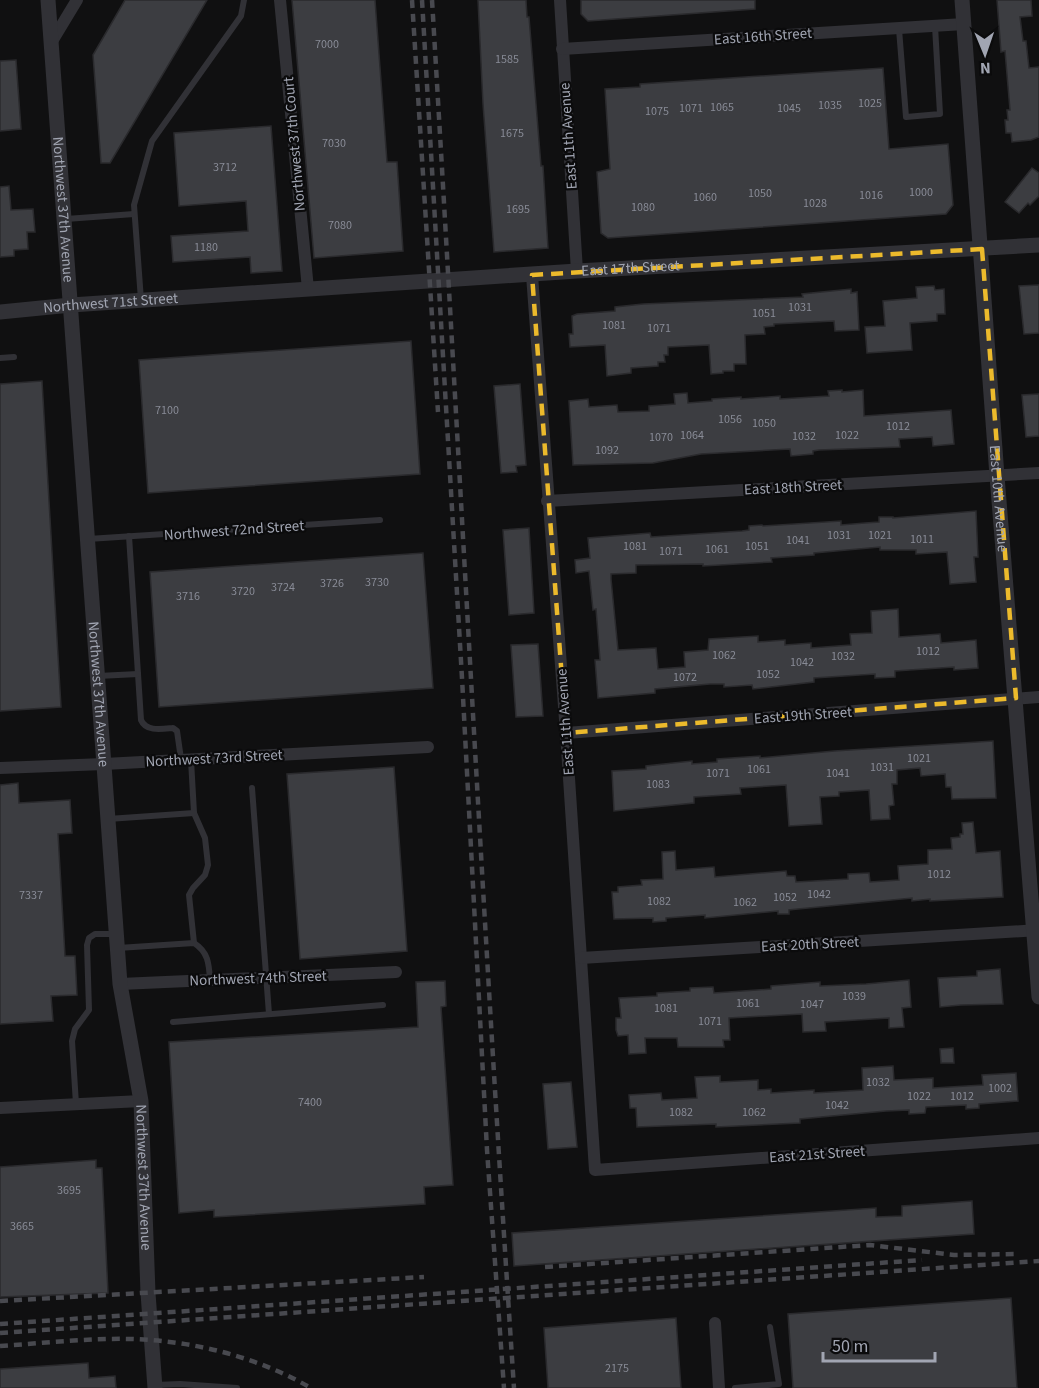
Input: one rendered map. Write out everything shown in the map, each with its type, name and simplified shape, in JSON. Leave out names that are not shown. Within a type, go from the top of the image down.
[{"type":"street","name":"Northwest 37th Avenue","points":[[48,0],[120,984],[141,1101],[148,1293],[155,1387]]},
{"type":"street","points":[[51,43],[77,0]]},
{"type":"street","name":"Northwest 37th Court","points":[[280,0],[308,289]]},
{"type":"street","name":"East 11th Avenue","points":[[560,0],[576,271]]},
{"type":"street","name":"East 10th Avenue","points":[[962,0],[997,476],[1036,930],[1039,998]]},
{"type":"street","name":"East 16th Street","points":[[562,49],[964,24]]},
{"type":"street","name":"East 17th Street","points":[[220,295],[576,271],[1039,244]]},
{"type":"street","name":"East 11th Avenue","points":[[532,275],[595,1170]]},
{"type":"street","name":"Northwest 71st Street","points":[[0,312],[220,295]]},
{"type":"street","name":"East 18th Street","points":[[547,501],[1039,473]]},
{"type":"street","name":"East 19th Street","points":[[566,733],[1039,697]]},
{"type":"street","name":"Northwest 73rd Street","points":[[0,768],[428,747]]},
{"type":"street","name":"East 20th Street","points":[[581,958],[1036,930]]},
{"type":"street","name":"Northwest 74th Street","points":[[120,984],[396,972]]},
{"type":"street","points":[[0,1108],[141,1101]]},
{"type":"street","name":"East 21st Street","points":[[595,1170],[1039,1138]]},
{"type":"street","points":[[715,1323],[719,1388]]},
{"type":"lane","points":[[141,300],[134,206],[152,141],[241,16],[244,0]]},
{"type":"lane","points":[[899,28],[906,117],[940,114],[935,26]]},
{"type":"lane","points":[[64,219],[134,214]]},
{"type":"lane","points":[[0,358],[14,357]]},
{"type":"lane","name":"Northwest 72nd Street","points":[[88,539],[380,520]]},
{"type":"lane","points":[[129,536],[141,720],[148,728],[177,730],[186,760],[194,813],[205,838],[208,865],[205,875],[189,896],[194,943]]},
{"type":"lane","points":[[98,676],[138,674]]},
{"type":"lane","points":[[252,789],[269,1014]]},
{"type":"lane","points":[[108,819],[194,813]]},
{"type":"lane","points":[[76,1104],[72,1041],[75,1029],[88,1010],[87,945],[89,938],[95,934],[117,941],[194,943],[202,948],[208,959],[210,980]]},
{"type":"lane","points":[[173,1022],[382,1005]]},
{"type":"lane","points":[[735,1388],[779,1384],[770,1327]]},
{"type":"lane","points":[[155,1387],[180,1384],[237,1388]]},
{"type":"highlighted area","points":[[982,249],[1016,698],[566,733],[532,275]]},
{"type":"building","points":[[125,0],[207,0],[110,163],[101,163],[93,55]]},
{"type":"building","points":[[292,0],[375,0],[387,162],[397,162],[403,251],[314,258]]},
{"type":"building","points":[[478,0],[526,0],[541,166],[543,166],[548,248],[494,252]]},
{"type":"building","points":[[581,0],[755,0],[755,9],[588,21],[581,14]]},
{"type":"building","points":[[997,0],[1031,0],[1032,16],[1020,17],[1029,68],[1039,67],[1039,137],[1031,140],[1012,142],[1011,133],[1006,133],[1005,120],[1008,120],[1007,110],[1010,110],[1005,51],[1001,52]]},
{"type":"building","points":[[16,60],[21,129],[0,131],[0,61]]},
{"type":"building","points":[[883,68],[889,149],[948,144],[953,205],[946,214],[608,238],[601,233],[597,172],[610,169],[605,89],[640,87],[640,84]]},
{"type":"building","points":[[271,126],[282,271],[251,273],[250,257],[173,262],[171,236],[248,231],[246,201],[179,206],[174,133]]},
{"type":"building","points":[[1032,168],[1039,173],[1039,196],[1019,213],[1005,202]]},
{"type":"building","points":[[9,186],[11,210],[33,209],[35,232],[27,232],[28,249],[14,250],[14,256],[0,257],[0,187]]},
{"type":"building","points":[[1039,285],[1039,333],[1024,334],[1019,286]]},
{"type":"building","points":[[934,286],[935,290],[944,289],[945,314],[937,314],[937,321],[910,323],[912,350],[867,353],[865,327],[885,326],[883,301],[917,298],[916,287]]},
{"type":"building","points":[[851,289],[851,293],[857,292],[859,330],[835,331],[834,321],[774,324],[774,326],[764,327],[765,334],[745,335],[746,364],[734,364],[734,371],[711,374],[709,345],[668,347],[668,355],[664,355],[665,362],[658,362],[658,366],[631,368],[631,373],[607,376],[605,345],[570,347],[569,334],[573,334],[572,316],[577,314],[615,311],[615,307],[643,304],[803,297],[802,294]]},
{"type":"building","points":[[411,341],[420,474],[148,493],[139,360]]},
{"type":"building","points":[[42,381],[61,707],[0,711],[0,384]]},
{"type":"building","points":[[520,384],[526,465],[516,466],[517,472],[501,473],[494,386]]},
{"type":"building","points":[[842,390],[842,392],[863,390],[864,416],[951,410],[954,444],[933,446],[932,437],[899,439],[900,447],[819,450],[813,451],[813,454],[791,456],[790,449],[701,454],[653,463],[573,465],[569,401],[588,399],[589,407],[617,405],[618,412],[649,411],[649,406],[675,404],[674,394],[687,393],[688,403],[741,397],[741,399],[780,396],[780,399],[829,396],[828,391]]},
{"type":"building","points":[[1039,394],[1039,436],[1026,437],[1022,395]]},
{"type":"building","points":[[976,511],[978,557],[974,557],[976,582],[950,584],[947,552],[916,554],[916,550],[880,550],[880,547],[771,558],[772,562],[703,566],[703,564],[636,565],[636,573],[611,574],[611,579],[618,650],[656,648],[658,669],[685,667],[684,652],[708,650],[709,639],[758,636],[758,642],[785,640],[785,645],[811,643],[811,648],[851,645],[850,634],[872,633],[871,611],[898,609],[899,637],[940,634],[941,643],[976,640],[978,668],[954,670],[954,667],[895,671],[895,677],[875,678],[875,674],[814,678],[814,682],[753,689],[752,685],[724,687],[724,684],[710,684],[655,689],[655,693],[598,698],[595,660],[600,660],[596,609],[593,610],[589,571],[576,573],[575,560],[590,558],[588,538],[650,533],[651,537],[742,531],[749,530],[749,526],[762,525],[841,521],[841,525],[879,522],[879,517],[893,518]]},
{"type":"building","points":[[529,528],[534,613],[509,615],[503,530]]},
{"type":"building","points":[[423,553],[433,688],[159,707],[150,572]]},
{"type":"building","points":[[538,644],[543,716],[516,717],[511,645]]},
{"type":"building","points":[[993,741],[996,798],[952,799],[951,787],[946,787],[945,774],[921,776],[920,768],[897,770],[897,784],[892,784],[894,805],[889,806],[890,819],[871,820],[869,790],[839,792],[839,796],[820,797],[822,824],[789,826],[786,785],[740,788],[741,794],[694,797],[694,803],[614,811],[612,771],[646,769],[646,766],[692,761],[692,764],[717,762],[717,759],[760,756],[760,758]]},
{"type":"building","points":[[394,767],[407,951],[300,959],[287,774]]},
{"type":"building","points":[[18,783],[19,803],[70,800],[72,833],[58,834],[65,956],[75,956],[77,995],[51,996],[53,1021],[0,1024],[0,785]]},
{"type":"building","points":[[973,822],[976,853],[1000,851],[1003,897],[930,901],[930,899],[912,901],[912,898],[789,910],[789,914],[778,914],[778,911],[705,918],[705,915],[666,918],[666,921],[653,922],[653,918],[614,919],[612,892],[618,892],[618,887],[642,885],[641,880],[663,879],[662,852],[675,851],[676,870],[714,867],[715,877],[786,871],[787,876],[795,876],[796,882],[848,879],[848,874],[869,873],[870,882],[899,880],[898,866],[928,864],[928,850],[952,849],[951,838],[960,837],[960,834],[963,834],[962,823]]},
{"type":"building","points":[[1000,969],[1003,1004],[940,1007],[938,978],[977,976],[977,971]]},
{"type":"building","points":[[909,980],[911,1007],[902,1008],[904,1027],[889,1028],[889,1018],[825,1022],[826,1031],[803,1032],[802,1014],[729,1018],[730,1040],[723,1040],[724,1047],[678,1047],[677,1038],[645,1038],[646,1053],[629,1054],[628,1035],[618,1036],[616,1030],[616,1018],[621,1018],[619,998],[657,996],[657,993],[690,991],[690,988],[713,987],[714,993],[771,989],[771,986],[820,982],[820,986]]},
{"type":"building","points":[[445,981],[446,1006],[441,1007],[453,1185],[424,1187],[425,1204],[214,1217],[214,1210],[179,1213],[169,1042],[418,1027],[416,982]]},
{"type":"building","points":[[953,1048],[954,1063],[941,1063],[940,1049]]},
{"type":"building","points":[[893,1066],[894,1080],[933,1078],[933,1088],[983,1085],[982,1075],[1016,1073],[1018,1101],[979,1104],[979,1108],[966,1109],[966,1105],[926,1107],[925,1113],[909,1114],[909,1110],[886,1111],[800,1119],[800,1123],[716,1127],[716,1124],[637,1127],[636,1108],[630,1108],[629,1095],[661,1093],[662,1100],[697,1098],[695,1077],[720,1076],[720,1082],[758,1080],[758,1090],[771,1089],[771,1093],[814,1090],[814,1093],[863,1090],[862,1068]]},
{"type":"building","points":[[571,1082],[577,1147],[548,1149],[543,1084]]},
{"type":"building","points":[[96,1160],[96,1168],[102,1168],[108,1293],[0,1297],[0,1167]]},
{"type":"building","points":[[972,1201],[974,1234],[514,1266],[512,1233],[876,1208],[876,1217],[902,1216],[902,1206]]},
{"type":"building","points":[[1011,1298],[1017,1388],[793,1388],[788,1314]]},
{"type":"building","points":[[676,1318],[681,1388],[548,1388],[544,1328]]},
{"type":"building","points":[[88,1363],[89,1378],[115,1376],[116,1388],[0,1388],[0,1369]]},
{"type":"railway","points":[[412,0],[438,412]]},
{"type":"railway","points":[[422,0],[487,1150],[504,1388]]},
{"type":"railway","points":[[432,0],[514,1388]]},
{"type":"railway","points":[[545,1267],[870,1245],[954,1255],[1016,1254]]},
{"type":"railway","points":[[0,1324],[922,1260]]},
{"type":"railway","points":[[0,1333],[1039,1261]]},
{"type":"railway","points":[[0,1301],[424,1277]]},
{"type":"railway","points":[[0,1346],[116,1339],[179,1343],[247,1359],[311,1388]]}]
